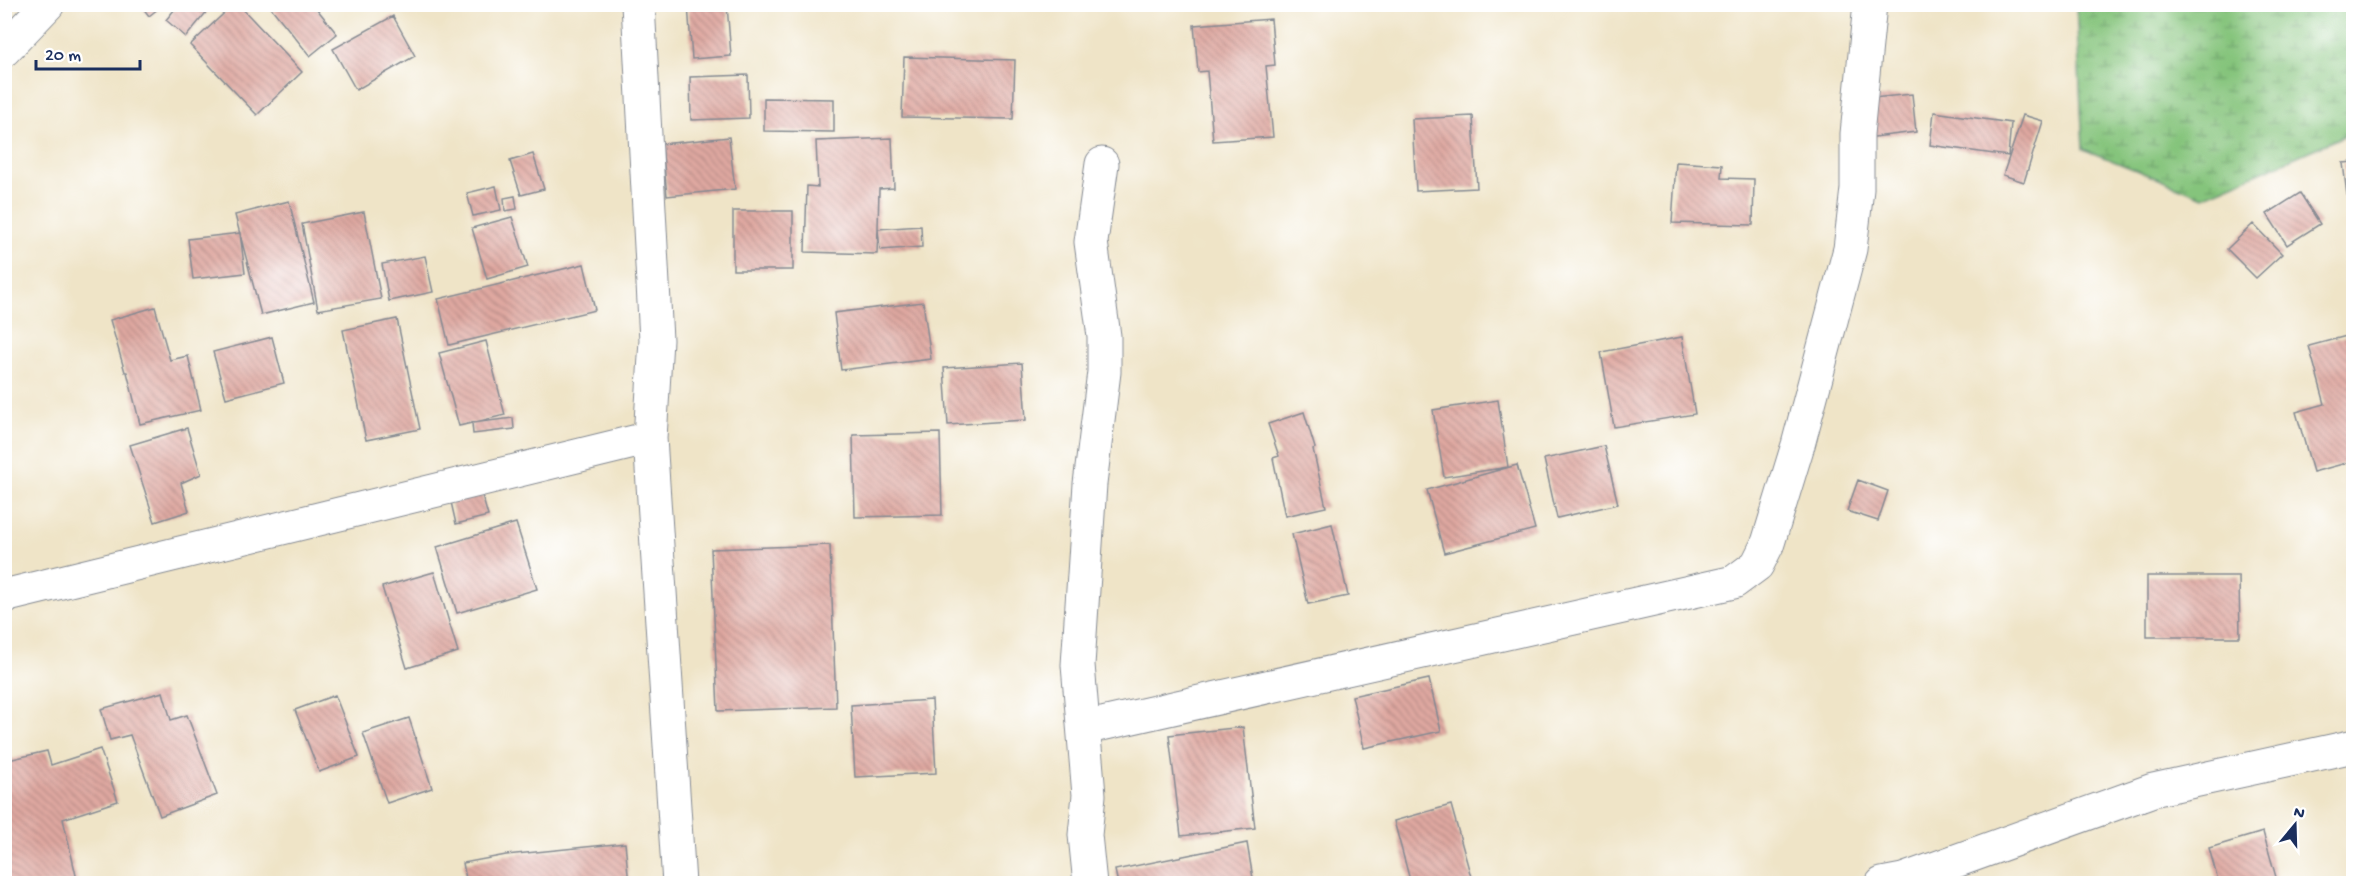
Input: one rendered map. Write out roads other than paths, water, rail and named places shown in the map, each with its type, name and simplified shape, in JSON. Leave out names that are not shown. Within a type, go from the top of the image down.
[{"type":"street","points":[[4,50],[48,4]]},
{"type":"street","points":[[638,4],[656,340],[650,438],[679,884]]},
{"type":"street","points":[[1084,728],[1734,582],[1757,565],[1768,543],[1798,445],[1850,249],[1857,189],[1857,134],[1870,4]]},
{"type":"street","points":[[1090,884],[1085,835],[1089,795],[1079,654],[1090,484],[1104,372],[1104,336],[1091,242],[1102,164]]},
{"type":"street","points":[[4,596],[650,438]]},
{"type":"street","points":[[1882,884],[1903,880],[2153,790],[2354,746]]}]
